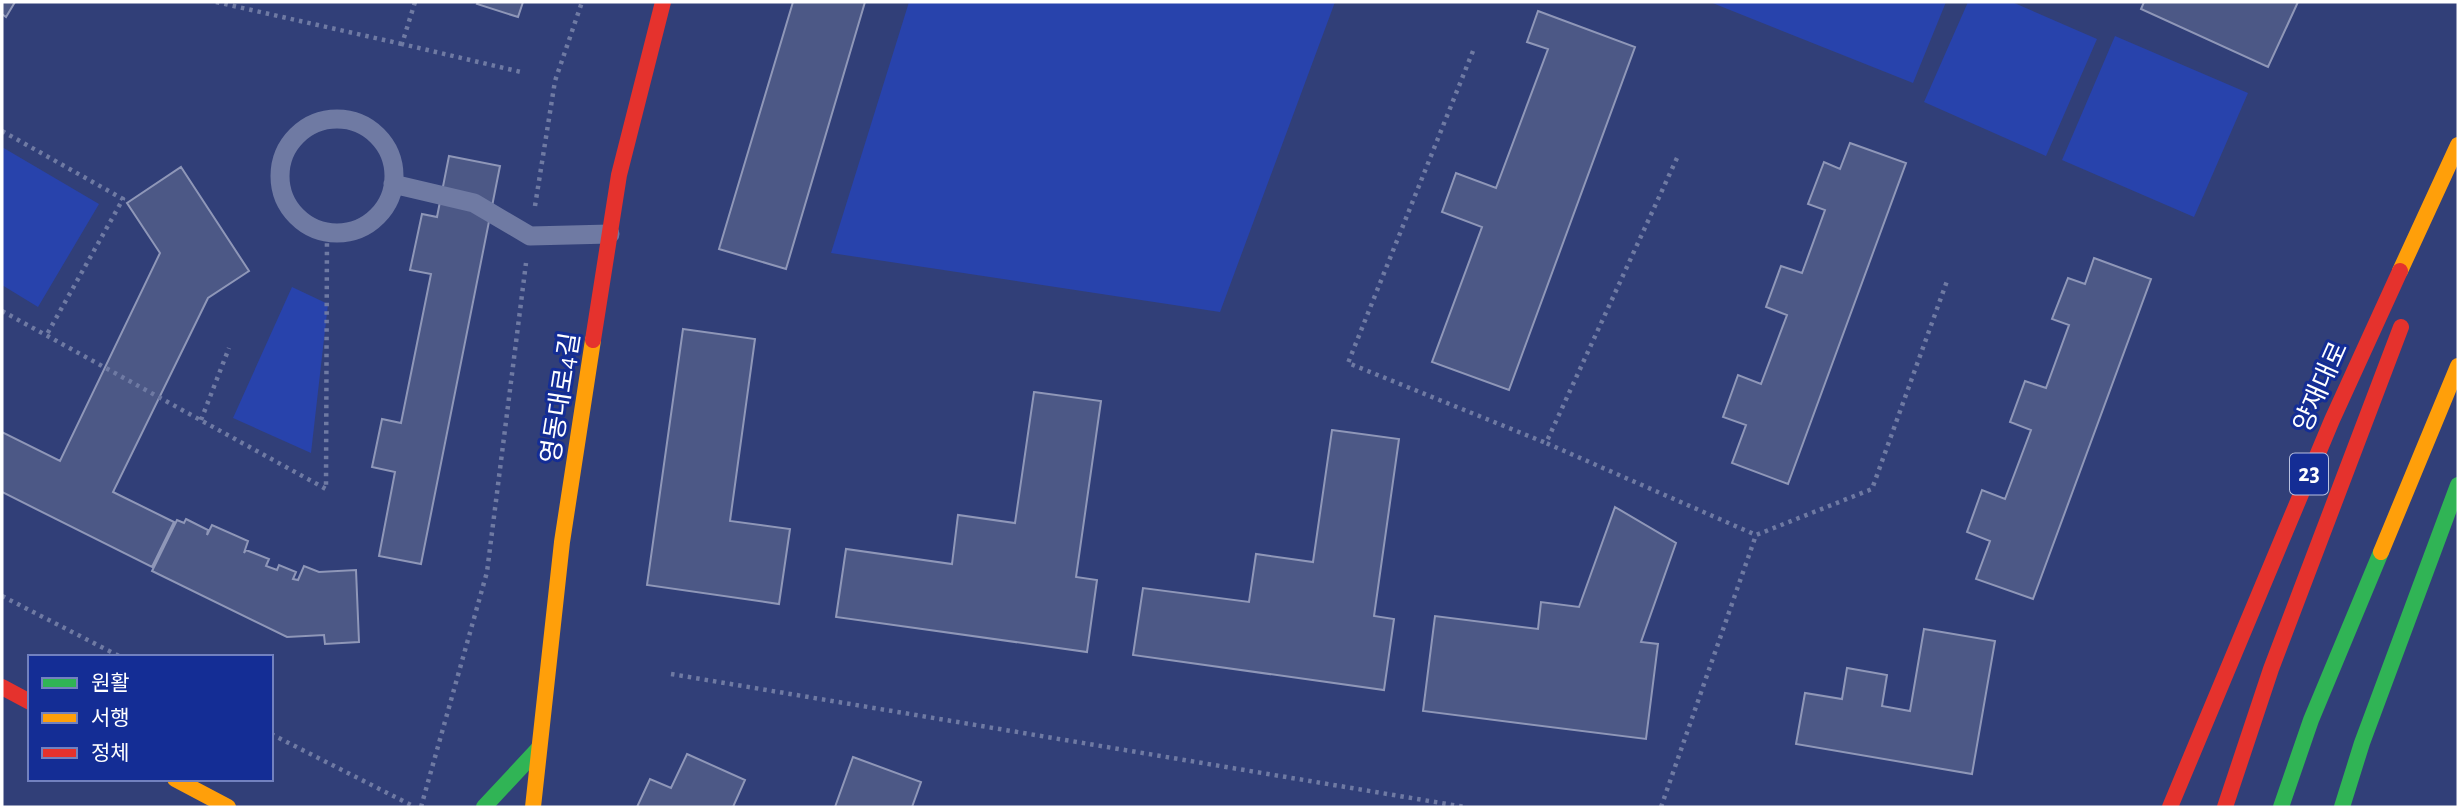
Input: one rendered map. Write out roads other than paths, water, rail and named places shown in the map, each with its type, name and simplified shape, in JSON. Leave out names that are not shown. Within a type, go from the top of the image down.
[{"type":"main road","name":"영동대로4길","points":[[533,807],[562,542],[619,175],[663,2]]},
{"type":"main road","name":"양재대로","points":[[2170,807],[2332,421],[2458,145]]},
{"type":"main road","points":[[2434,239],[2458,174]]},
{"type":"main road","name":"양재대로","points":[[2225,807],[2271,669],[2404,317]]},
{"type":"main road","points":[[2281,807],[2311,720],[2458,366]]},
{"type":"main road","points":[[2342,807],[2362,743],[2458,485]]},
{"type":"main road","points":[[2,687],[28,701]]},
{"type":"main road","points":[[484,807],[539,748]]},
{"type":"main road","points":[[179,781],[228,807]]},
{"type":"lane","points":[[339,119],[358,122],[374,132],[386,147],[393,165],[394,184],[388,201],[378,216],[363,227],[345,233],[327,232],[309,227],[294,215],[284,199],[279,180],[281,161],[289,144],[303,130],[320,121],[339,119]]},
{"type":"lane","points":[[394,184],[474,203],[530,236],[610,234]]}]
